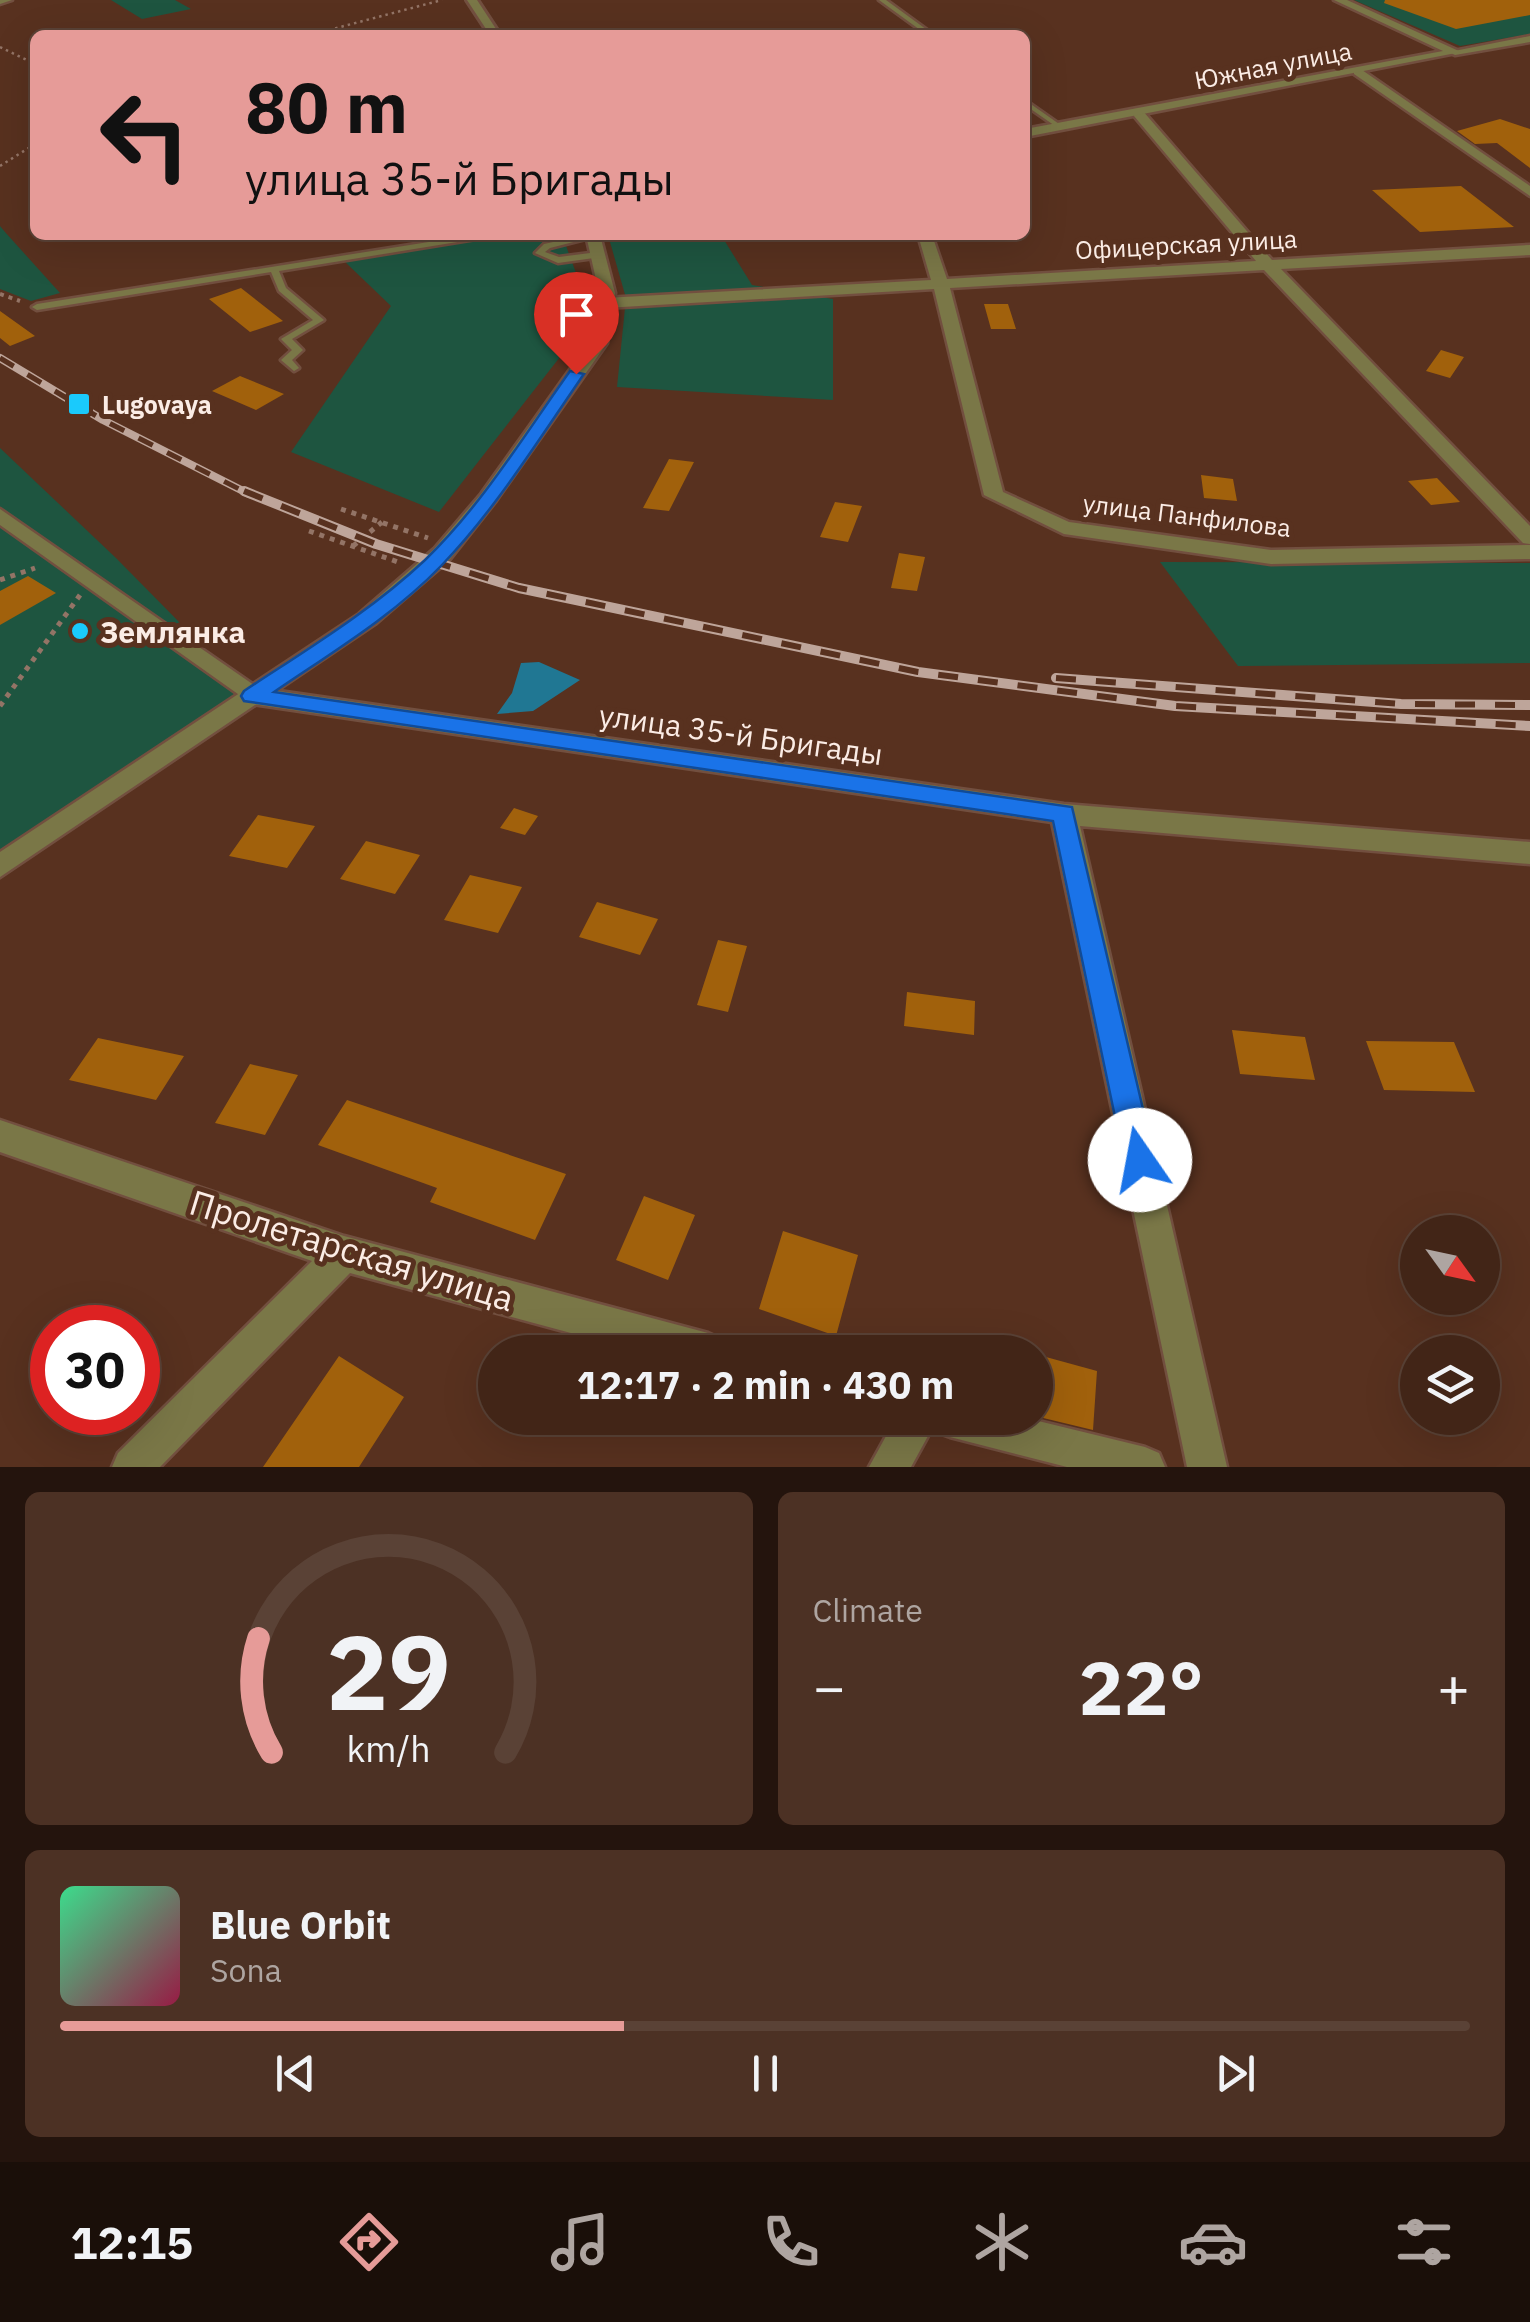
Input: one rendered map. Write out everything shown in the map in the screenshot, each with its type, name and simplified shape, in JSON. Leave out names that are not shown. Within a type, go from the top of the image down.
[{"type":"street","points":[[472,0],[492,30]]},
{"type":"street","points":[[1338,0],[1455,52]]},
{"type":"street","name":"Южная улица","points":[[1030,133],[1530,40]]},
{"type":"street","points":[[1358,72],[1530,192]]},
{"type":"street","points":[[1138,113],[1268,265],[1530,538]]},
{"type":"street","name":"улица Панфилова","points":[[926,240],[994,495],[1064,528],[1271,557],[1530,552]]},
{"type":"street","points":[[0,866],[367,618],[450,546],[598,343],[607,292],[595,242]]},
{"type":"street","name":"Офицерская улица","points":[[606,303],[1530,250]]},
{"type":"street","name":"улица 35-й Бригады","points":[[0,515],[252,696],[1064,814],[1530,852]]},
{"type":"street","points":[[1064,814],[1207,1467]]},
{"type":"street","name":"Пролетарская улица","points":[[0,1136],[344,1254],[645,1335]]},
{"type":"street","points":[[132,1467],[344,1254]]},
{"type":"street","points":[[889,1467],[907,1435]]},
{"type":"street","points":[[1018,1435],[1145,1467]]},
{"type":"lane","points":[[0,2],[8,0]]},
{"type":"lane","points":[[882,0],[924,30]]},
{"type":"lane","points":[[1030,106],[1060,127]]},
{"type":"lane","points":[[37,307],[457,240]]},
{"type":"lane","points":[[595,242],[558,260],[539,254],[548,246],[595,242]]},
{"type":"lane","points":[[274,269],[282,289],[319,320],[286,340],[298,350],[286,360],[294,368]]},
{"type":"path","points":[[329,30],[442,0]]},
{"type":"path","points":[[0,47],[30,62]]},
{"type":"path","points":[[0,166],[30,147]]},
{"type":"path","points":[[341,508],[450,546]]},
{"type":"path","points":[[352,546],[382,522]]},
{"type":"path","points":[[309,531],[424,570]]},
{"type":"path","points":[[0,580],[61,559]]},
{"type":"path","points":[[0,706],[90,580]]},
{"type":"green space","points":[[111,0],[175,0],[191,9],[142,19]]},
{"type":"green space","points":[[1354,0],[1530,0],[1530,34],[1460,46]]},
{"type":"green space","points":[[0,226],[60,293],[31,301],[0,289]]},
{"type":"green space","points":[[482,240],[564,240],[592,316],[439,512],[291,452],[391,306],[343,260]]},
{"type":"green space","points":[[609,240],[724,240],[752,285],[833,299],[833,400],[617,387],[626,298]]},
{"type":"green space","points":[[0,448],[252,696],[0,866]]},
{"type":"green space","points":[[1160,562],[1530,563],[1530,663],[1238,666]]},
{"type":"water","points":[[539,662],[580,680],[533,711],[497,714],[512,693],[521,663]]},
{"type":"building","points":[[1530,0],[1530,15],[1456,29],[1384,3]]},
{"type":"building","points":[[1500,119],[1530,129],[1530,168],[1497,143],[1475,144],[1457,131]]},
{"type":"building","points":[[1461,186],[1514,227],[1420,232],[1372,190]]},
{"type":"building","points":[[241,288],[283,321],[250,332],[209,299]]},
{"type":"building","points":[[984,304],[1008,304],[1016,329],[991,329]]},
{"type":"building","points":[[0,311],[35,336],[10,346],[0,338]]},
{"type":"building","points":[[1441,350],[1464,357],[1450,378],[1426,371]]},
{"type":"building","points":[[240,376],[284,394],[256,410],[212,391]]},
{"type":"building","points":[[669,459],[694,462],[669,511],[643,508]]},
{"type":"building","points":[[1201,475],[1233,479],[1237,501],[1204,498]]},
{"type":"building","points":[[1437,478],[1460,502],[1431,505],[1408,481]]},
{"type":"building","points":[[835,502],[862,506],[848,542],[820,537]]},
{"type":"building","points":[[899,553],[925,557],[917,591],[891,588]]},
{"type":"building","points":[[28,576],[56,593],[0,625],[0,591]]},
{"type":"building","points":[[514,808],[538,816],[525,835],[500,828]]},
{"type":"building","points":[[258,815],[315,826],[287,868],[229,856]]},
{"type":"building","points":[[366,841],[420,855],[395,894],[340,879]]},
{"type":"building","points":[[470,875],[522,887],[498,933],[444,920]]},
{"type":"building","points":[[597,902],[658,919],[640,955],[579,937]]},
{"type":"building","points":[[718,940],[747,946],[728,1012],[697,1005]]},
{"type":"building","points":[[907,992],[975,1001],[974,1035],[904,1026]]},
{"type":"building","points":[[1232,1030],[1305,1037],[1315,1080],[1240,1074]]},
{"type":"building","points":[[98,1038],[184,1056],[156,1100],[69,1080]]},
{"type":"building","points":[[1366,1041],[1454,1042],[1475,1092],[1384,1090]]},
{"type":"building","points":[[250,1064],[298,1075],[265,1135],[215,1123]]},
{"type":"building","points":[[347,1100],[566,1174],[535,1240],[430,1202],[437,1188],[318,1145]]},
{"type":"building","points":[[644,1196],[695,1215],[668,1280],[616,1260]]},
{"type":"building","points":[[783,1231],[858,1255],[836,1335],[759,1309]]},
{"type":"building","points":[[339,1356],[404,1397],[359,1467],[263,1467]]},
{"type":"building","points":[[1053,1359],[1097,1371],[1093,1430],[1053,1420]]},
{"type":"railway","points":[[0,358],[103,420],[249,494]]},
{"type":"railway","points":[[244,491],[376,544],[519,588],[918,672],[1175,706],[1530,726]]},
{"type":"railway","points":[[1056,678],[1401,704],[1530,705]]},
{"type":"place","name":"Lugovaya","points":[[79,404]]},
{"type":"place","name":"Землянка","points":[[80,631]]},
{"type":"route","points":[[576,374],[488,498],[433,563],[367,618],[252,696],[1064,814],[1140,1160]]}]
